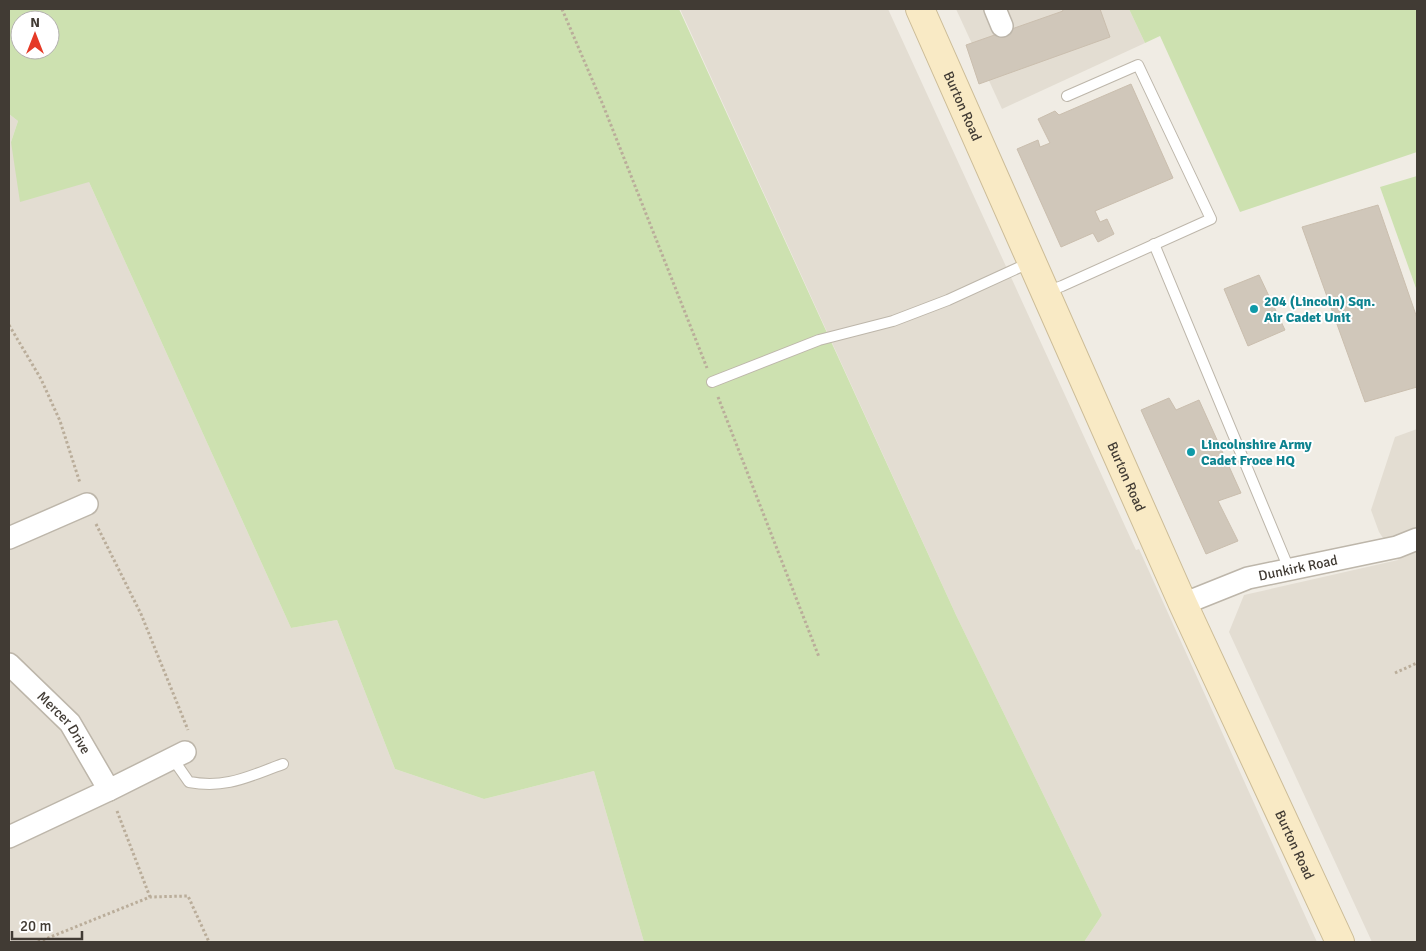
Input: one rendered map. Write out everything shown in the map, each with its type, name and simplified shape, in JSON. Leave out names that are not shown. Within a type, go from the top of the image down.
[{"type":"main road","name":"Burton Road","points":[[920,9],[1183,604],[1340,942]]},
{"type":"street","points":[[9,538],[87,504]]},
{"type":"street","name":"Dunkirk Road","points":[[1183,604],[1248,578],[1397,547],[1417,539]]},
{"type":"street","name":"Mercer Drive","points":[[9,664],[70,723],[109,790]]},
{"type":"street","points":[[9,837],[179,756]]},
{"type":"lane","points":[[1046,292],[1211,219],[1138,65],[1067,96]]},
{"type":"lane","points":[[1154,244],[1289,569]]},
{"type":"lane","points":[[712,382],[819,340],[893,321],[948,300],[1032,261]]},
{"type":"lane","points":[[179,756],[189,782],[205,785],[226,784],[284,764]]},
{"type":"path","points":[[562,9],[607,114],[819,657]]},
{"type":"path","points":[[9,325],[41,379],[60,421],[87,504],[141,614],[179,707],[189,733],[179,756]]},
{"type":"path","points":[[1396,673],[1417,663]]},
{"type":"path","points":[[109,790],[150,897]]},
{"type":"path","points":[[38,942],[150,897],[188,896],[208,942]]},
{"type":"shaded area","points":[[680,9],[888,9],[1136,550],[1139,549],[1317,942],[1084,942],[1102,915],[956,615]]},
{"type":"shaded area","points":[[956,9],[1129,9],[1145,43],[1002,109]]},
{"type":"shaded area","points":[[9,114],[18,121],[11,142],[89,182],[291,628],[337,620],[395,769],[484,799],[594,771],[644,942],[9,942]]},
{"type":"shaded area","points":[[1417,429],[1417,942],[1372,942],[1229,632],[1244,595],[1398,560],[1379,532],[1371,510],[1395,437]]},
{"type":"green space","points":[[9,9],[679,9],[956,615],[1102,915],[1084,942],[644,942],[594,771],[484,799],[395,769],[337,620],[291,628],[89,182],[20,202],[11,142],[18,121],[9,114]]},
{"type":"green space","points":[[1129,9],[1417,9],[1417,152],[1240,212],[1160,36],[1145,43]]},
{"type":"green space","points":[[1417,176],[1417,291],[1380,187]]},
{"type":"building","points":[[1062,9],[1100,9],[1110,37],[979,84],[966,45],[1063,11]]},
{"type":"building","points":[[1131,84],[1173,178],[1095,211],[1100,222],[1107,219],[1114,234],[1098,242],[1093,233],[1061,247],[1017,149],[1038,140],[1040,147],[1050,143],[1038,119],[1055,111],[1059,115]]},
{"type":"building","points":[[1378,205],[1417,318],[1417,387],[1365,402],[1302,227]]},
{"type":"building","name":"204 (Lincoln) Sqn. Air Cadet Unit","points":[[1259,275],[1285,330],[1248,346],[1224,289]]},
{"type":"building","name":"Lincolnshire Army Cadet Froce HQ","points":[[1169,398],[1176,410],[1199,400],[1241,493],[1218,501],[1238,541],[1206,554],[1141,410]]},
{"type":"place","name":"204 (Lincoln) Sqn. Air Cadet Unit","points":[[1254,309]]},
{"type":"place","name":"Lincolnshire Army Cadet Froce HQ","points":[[1191,452]]}]
